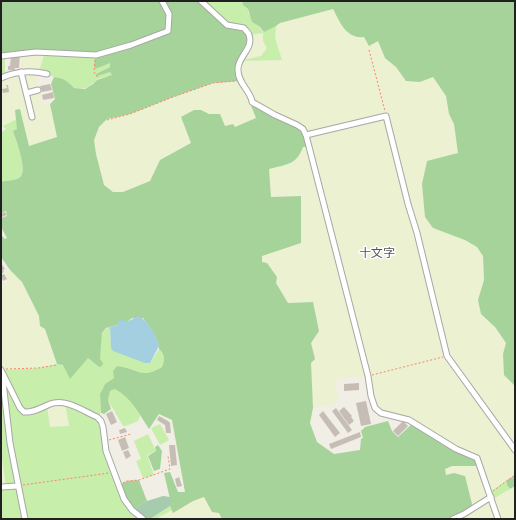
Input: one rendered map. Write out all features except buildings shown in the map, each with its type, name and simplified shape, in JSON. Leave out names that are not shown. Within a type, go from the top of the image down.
[{"type":"street","points":[[1,56],[36,52],[96,55],[131,45],[168,31],[168,14],[162,1]]},
{"type":"street","points":[[201,1],[227,25],[244,28],[249,35],[249,45],[239,61],[237,69],[240,81],[252,98],[252,102],[297,125],[303,129],[306,135],[375,408],[380,413],[409,420],[456,449],[477,458],[498,519]]},
{"type":"street","points":[[21,72],[32,117]]},
{"type":"street","points":[[1,78],[10,73],[21,72],[39,72],[47,74]]},
{"type":"street","points":[[27,93],[38,90]]},
{"type":"street","points":[[306,135],[386,116],[408,204],[417,233],[447,356],[515,450]]},
{"type":"street","points":[[1,369],[17,403],[24,412],[30,413],[56,402],[65,403],[101,420],[104,427],[106,451],[124,499],[132,510],[143,519]]},
{"type":"street","points":[[1,369],[10,443],[25,519]]},
{"type":"street","points":[[1,487],[18,486]]},
{"type":"street","points":[[453,519],[464,514],[490,495]]},
{"type":"path","points":[[369,50],[386,116]]},
{"type":"path","points":[[96,55],[94,72],[98,78]]},
{"type":"path","points":[[107,120],[130,114],[213,83],[240,81]]},
{"type":"path","points":[[368,376],[447,356]]},
{"type":"path","points":[[1,369],[38,368],[57,365]]},
{"type":"path","points":[[105,441],[131,434]]},
{"type":"path","points":[[119,485],[127,481],[139,480],[170,469],[168,456]]},
{"type":"path","points":[[18,486],[115,472]]},
{"type":"path","points":[[490,495],[515,475]]},
{"type":"green space","points":[[1,1],[206,1],[227,25],[244,28],[250,39],[250,43],[239,61],[239,81],[213,83],[130,114],[107,119],[99,127],[94,140],[104,185],[113,192],[123,192],[150,181],[160,160],[191,143],[181,117],[194,110],[201,110],[209,114],[220,114],[225,126],[233,124],[235,127],[256,118],[250,103],[303,129],[308,146],[303,147],[294,161],[269,169],[271,197],[301,196],[301,243],[262,256],[262,262],[267,263],[277,277],[276,283],[288,303],[313,302],[319,331],[311,343],[315,359],[311,363],[313,408],[310,423],[317,442],[334,454],[360,450],[361,439],[363,438],[361,431],[365,427],[388,421],[392,431],[398,437],[413,423],[477,458],[480,466],[452,466],[445,469],[446,475],[454,473],[465,476],[473,508],[453,519],[222,519],[219,513],[212,512],[204,497],[193,501],[173,513],[170,506],[170,499],[164,473],[170,472],[178,492],[185,492],[172,420],[159,414],[149,429],[131,402],[115,389],[110,391],[108,400],[111,409],[104,414],[101,413],[100,394],[105,384],[114,378],[113,371],[117,366],[144,373],[155,371],[162,367],[164,362],[163,355],[151,329],[143,318],[132,318],[127,322],[106,328],[102,333],[100,359],[103,363],[102,366],[99,367],[88,358],[70,379],[63,365],[57,364],[45,329],[40,326],[39,316],[22,282],[10,270],[1,257],[1,235],[5,239],[7,238],[1,227],[1,218],[7,216],[6,211],[1,213],[1,182],[19,178],[22,175],[23,170],[21,156],[13,131],[17,129],[15,110],[20,109],[29,146],[57,137],[50,104],[55,99],[51,84],[54,77],[65,80],[74,88],[85,89],[97,80],[112,75],[110,72],[97,76],[96,74],[110,67],[110,63],[95,69],[94,65],[96,55],[63,53],[1,56]]},
{"type":"green space","points":[[206,1],[244,1],[242,4],[248,9],[248,12],[263,32],[276,26],[275,38],[282,60],[239,61],[261,56],[267,48],[263,41],[263,33],[249,35],[227,25]]},
{"type":"green space","points":[[244,1],[515,1],[515,386],[504,375],[503,354],[506,343],[495,327],[481,314],[478,300],[484,280],[483,256],[477,247],[465,240],[433,228],[425,217],[422,184],[427,161],[458,153],[454,124],[449,114],[446,96],[433,77],[420,82],[406,81],[396,67],[385,58],[378,41],[369,46],[364,37],[358,37],[348,32],[344,29],[333,9],[280,23],[264,32],[259,26],[252,22],[248,9],[242,4]]},
{"type":"green space","points":[[333,9],[341,24],[364,37],[378,40],[385,58],[396,67],[406,81],[420,82],[433,77],[446,96],[449,114],[454,124],[458,153],[425,217],[433,227],[465,240],[477,247],[483,256],[484,280],[478,300],[481,314],[495,327],[506,343],[503,354],[504,375],[515,386],[515,475],[489,493],[492,500],[515,486],[515,519],[453,519],[445,469],[452,466],[479,466],[409,420],[381,413],[375,408],[368,376],[338,379],[335,385],[339,396],[334,405],[313,408],[311,363],[315,359],[311,343],[313,302],[288,303],[262,262],[262,255],[301,243],[301,196],[271,197],[269,168],[289,165],[300,155],[303,147],[250,103],[256,118],[235,128],[225,127],[220,114],[209,114],[201,110],[181,117],[191,143],[160,160],[150,181],[123,192],[113,192],[104,185],[94,140],[99,127],[107,119],[130,114],[213,83],[239,81],[237,69],[249,35],[264,32],[263,41],[267,48],[261,56],[242,61],[281,60],[275,38],[276,26],[280,23]]},
{"type":"green space","points":[[45,52],[39,72],[36,73],[43,103],[50,104],[57,137],[29,146],[22,116],[15,110],[17,119],[1,127],[1,78],[21,71],[21,53]]},
{"type":"green space","points":[[45,52],[96,55],[111,63],[110,67],[96,74],[110,72],[112,75],[98,79],[87,87],[74,88],[63,80],[39,72]]},
{"type":"green space","points":[[5,55],[5,76],[1,78],[1,56]]},
{"type":"green space","points":[[17,119],[17,129],[13,131],[21,156],[23,170],[22,175],[17,179],[1,182],[1,133],[6,129],[3,126]]},
{"type":"green space","points":[[10,270],[22,282],[31,303],[35,306],[39,316],[40,326],[45,329],[57,364],[38,368],[3,370],[1,361],[1,284],[8,282],[4,272]]},
{"type":"green space","points":[[110,327],[111,348],[150,363],[159,349],[164,357],[162,367],[149,373],[117,366],[114,378],[105,384],[100,394],[101,413],[97,417],[101,421],[105,441],[124,499],[143,519],[27,519],[13,453],[3,370],[38,368],[57,364],[63,365],[88,358],[99,367],[101,338],[106,329]],"holes":[[[65,403],[69,426],[50,427],[47,406]]]},
{"type":"green space","points":[[115,389],[127,397],[133,404],[140,416],[138,421],[123,426],[108,400],[110,391]]},
{"type":"green space","points":[[1,401],[22,519],[1,519],[1,487],[6,487],[1,452]]},
{"type":"green space","points":[[65,403],[69,426],[50,427],[47,405]]},
{"type":"green space","points":[[160,424],[169,440],[160,445],[151,428]]},
{"type":"green space","points":[[148,434],[156,451],[147,455],[154,475],[143,478],[136,461],[141,459],[134,441]]},
{"type":"green space","points":[[158,445],[162,451],[160,469],[154,471],[148,456],[156,451],[155,447]]},
{"type":"green space","points":[[1,452],[6,487],[1,487]]},
{"type":"green space","points":[[515,475],[515,486],[510,489],[507,485],[507,480]]},
{"type":"green space","points":[[139,480],[147,501],[132,510],[119,485],[127,481]]},
{"type":"green space","points":[[507,480],[507,485],[510,489],[491,500],[489,493]]},
{"type":"green space","points":[[163,496],[170,497],[170,506],[150,519],[143,519],[132,510],[147,501]]},
{"type":"green space","points":[[204,497],[212,512],[219,513],[222,519],[156,519],[172,510],[173,512]]},
{"type":"green space","points":[[170,506],[172,510],[156,519],[150,519]]},
{"type":"water","points":[[138,316],[146,321],[152,329],[159,346],[150,363],[145,363],[113,351],[111,348],[110,327],[117,325],[120,320],[127,322]]},
{"type":"district","name":"十文字","points":[[377,253]]}]
